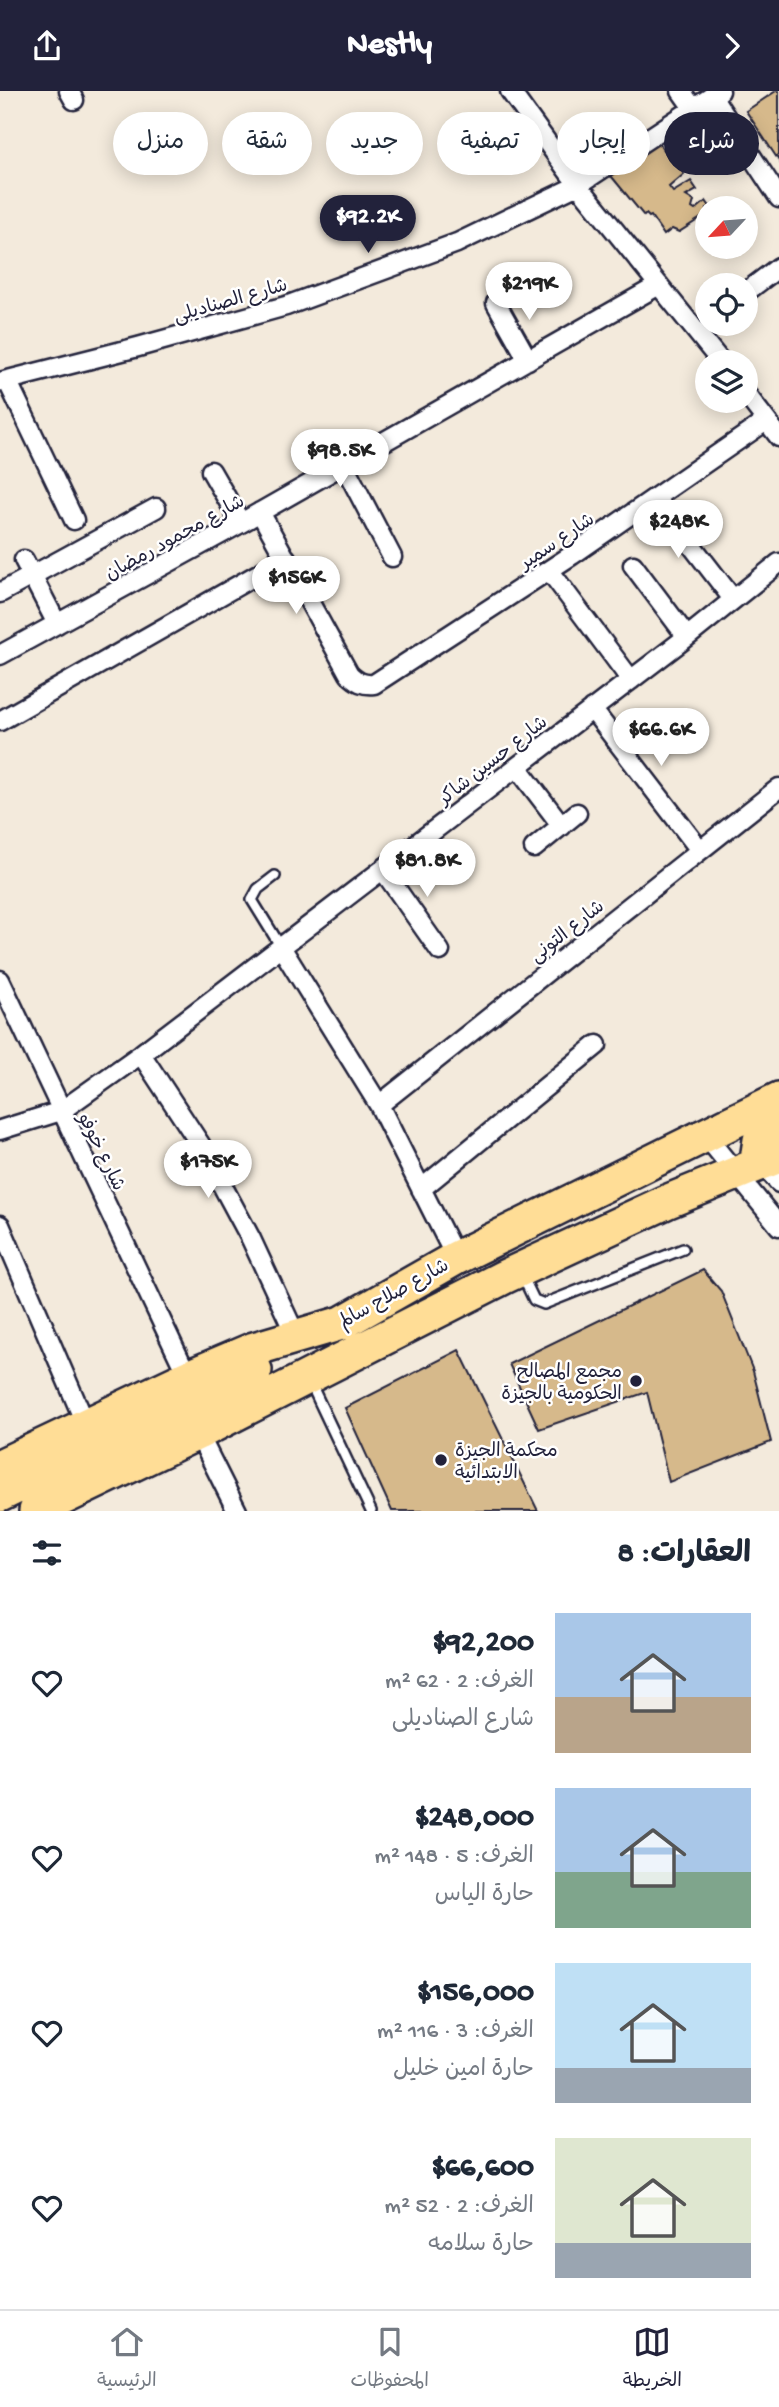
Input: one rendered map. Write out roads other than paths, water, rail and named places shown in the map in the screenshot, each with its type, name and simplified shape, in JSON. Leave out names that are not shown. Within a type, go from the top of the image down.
[{"type":"highway","name":"شارع صلاح سالم","points":[[0,1466],[188,1377],[254,1349],[342,1323],[456,1258],[779,1099]]},
{"type":"highway","points":[[764,1169],[758,1153],[760,1140],[779,1127]]},
{"type":"highway","name":"شارع صلاح سالم","points":[[46,1509],[519,1270],[666,1202],[764,1169]]},
{"type":"highway","points":[[0,1495],[219,1388],[342,1323]]},
{"type":"street","points":[[510,91],[578,185],[659,285],[695,319]]},
{"type":"street","points":[[681,91],[693,108]]},
{"type":"street","points":[[716,94],[779,198]]},
{"type":"street","name":"شارع الصناديلى","points":[[4,381],[286,306],[457,243],[578,185],[716,94]]},
{"type":"street","points":[[758,283],[779,267]]},
{"type":"street","name":"شارع محمود رمضان","points":[[0,655],[241,523],[659,285]]},
{"type":"street","points":[[496,303],[528,360]]},
{"type":"street","points":[[4,381],[74,520]]},
{"type":"street","points":[[758,410],[779,437]]},
{"type":"street","name":"شارع سمير","points":[[286,558],[349,674],[365,685],[374,684],[549,570],[766,421]]},
{"type":"street","points":[[344,465],[392,557]]},
{"type":"street","points":[[211,471],[241,523]]},
{"type":"street","points":[[654,498],[733,599]]},
{"type":"street","points":[[0,593],[28,567],[156,508]]},
{"type":"street","points":[[0,721],[286,558],[260,512]]},
{"type":"street","name":"شارع حسين شاكر","points":[[0,1130],[61,1111],[141,1054],[687,638],[779,563]]},
{"type":"street","points":[[633,565],[687,638]]},
{"type":"street","points":[[28,567],[57,624]]},
{"type":"street","points":[[549,570],[631,680]]},
{"type":"street","points":[[592,709],[700,850]]},
{"type":"street","points":[[517,767],[562,826]]},
{"type":"street","name":"شارع التونى","points":[[379,1105],[779,788]]},
{"type":"street","points":[[534,848],[578,813]]},
{"type":"street","points":[[383,870],[440,951]]},
{"type":"street","points":[[281,947],[379,1105],[456,1258]]},
{"type":"street","name":"شارع خوفو","points":[[0,980],[188,1377]]},
{"type":"street","points":[[421,1189],[597,1045]]},
{"type":"street","points":[[141,1054],[200,1144],[245,1227],[296,1336]]},
{"type":"street","points":[[705,1135],[764,1169],[779,1226]]},
{"type":"street","points":[[0,1225],[86,1425]]},
{"type":"street","points":[[198,1433],[237,1511]]},
{"type":"lane","points":[[275,876],[258,889],[252,900],[281,947]]},
{"type":"lane","points":[[519,1270],[534,1300],[544,1304],[683,1249]]},
{"type":"lane","points":[[308,1377],[371,1511]]},
{"type":"place","name":"مجمع المصالح الحكومية بالجيزة","points":[[636,1381]]},
{"type":"place","name":"محكمة الجيزة الابتدائية","points":[[441,1460]]}]
